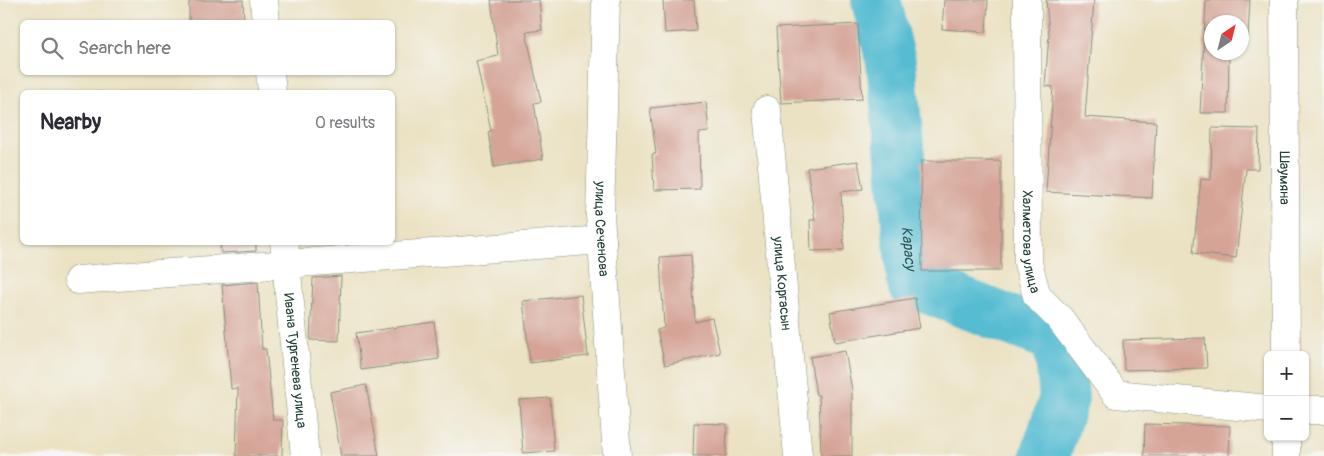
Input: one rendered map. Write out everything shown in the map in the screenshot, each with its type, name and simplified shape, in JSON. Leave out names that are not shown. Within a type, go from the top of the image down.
[{"type":"street","points":[[264,0],[266,20]]},
{"type":"street","name":"улица Сеченова","points":[[606,0],[600,216],[616,456]]},
{"type":"street","name":"Халметова улица","points":[[1027,0],[1028,263],[1037,296],[1060,319],[1116,394],[1264,409]]},
{"type":"street","name":"Шаумяна","points":[[1284,0],[1286,351]]},
{"type":"street","points":[[270,75],[272,90]]},
{"type":"street","name":"улица Коргасын","points":[[767,110],[798,456]]},
{"type":"street","points":[[78,280],[285,253],[602,240]]},
{"type":"street","name":"Ивана Тургенева улица","points":[[285,253],[304,456]]},
{"type":"street","points":[[1309,410],[1324,410]]},
{"type":"street","points":[[1286,441],[1286,456]]},
{"type":"building","points":[[189,0],[243,0],[244,20],[189,20]]},
{"type":"building","points":[[491,0],[539,0],[542,30],[526,32],[541,102],[534,103],[543,159],[494,167],[488,132],[491,131],[476,61],[498,56]]},
{"type":"building","points":[[663,0],[694,0],[696,31],[665,33]]},
{"type":"building","points":[[944,0],[988,0],[986,32],[942,29]]},
{"type":"building","points":[[1046,0],[1094,0],[1085,117],[1156,122],[1152,198],[1046,192],[1053,87],[1045,86],[1049,34]]},
{"type":"building","points":[[1206,0],[1250,0],[1249,18],[1249,15],[1205,15]]},
{"type":"building","points":[[858,24],[862,99],[781,103],[776,28]]},
{"type":"building","points":[[1204,38],[1204,60],[1229,60],[1228,113],[1200,113]]},
{"type":"building","points":[[706,102],[709,132],[699,133],[700,189],[654,190],[652,154],[656,154],[650,108]]},
{"type":"building","points":[[1212,128],[1259,129],[1258,169],[1246,169],[1236,258],[1193,253],[1201,179],[1211,180]]},
{"type":"building","points":[[858,161],[863,189],[841,192],[844,250],[811,251],[810,220],[815,220],[807,168]]},
{"type":"building","points":[[921,161],[1001,161],[1001,271],[922,271]]},
{"type":"building","points":[[220,245],[256,245],[256,251],[221,253]]},
{"type":"building","points":[[691,255],[695,322],[712,318],[720,353],[665,365],[657,330],[664,328],[660,257]]},
{"type":"building","points":[[341,276],[339,341],[310,340],[313,278]]},
{"type":"building","points":[[258,282],[262,349],[266,349],[273,420],[283,420],[282,456],[236,456],[238,388],[231,389],[222,285]]},
{"type":"building","points":[[581,295],[588,356],[530,363],[523,301]]},
{"type":"building","points":[[915,298],[920,328],[835,342],[830,312]]},
{"type":"building","points":[[434,322],[439,359],[361,370],[356,333]]},
{"type":"building","points":[[1205,338],[1207,368],[1124,370],[1123,340]]},
{"type":"building","points":[[845,351],[852,390],[852,456],[821,456],[819,395],[816,395],[810,357]]},
{"type":"building","points":[[366,385],[379,456],[341,456],[330,392]]},
{"type":"building","points":[[550,398],[554,451],[523,453],[519,400]]},
{"type":"building","points":[[694,423],[727,424],[726,456],[693,456]]},
{"type":"building","points":[[1145,424],[1230,426],[1229,456],[1144,456]]},
{"type":"waterway","name":"Карасу","points":[[876,0],[891,62],[912,283],[1058,339],[1064,398],[1045,456]]}]
